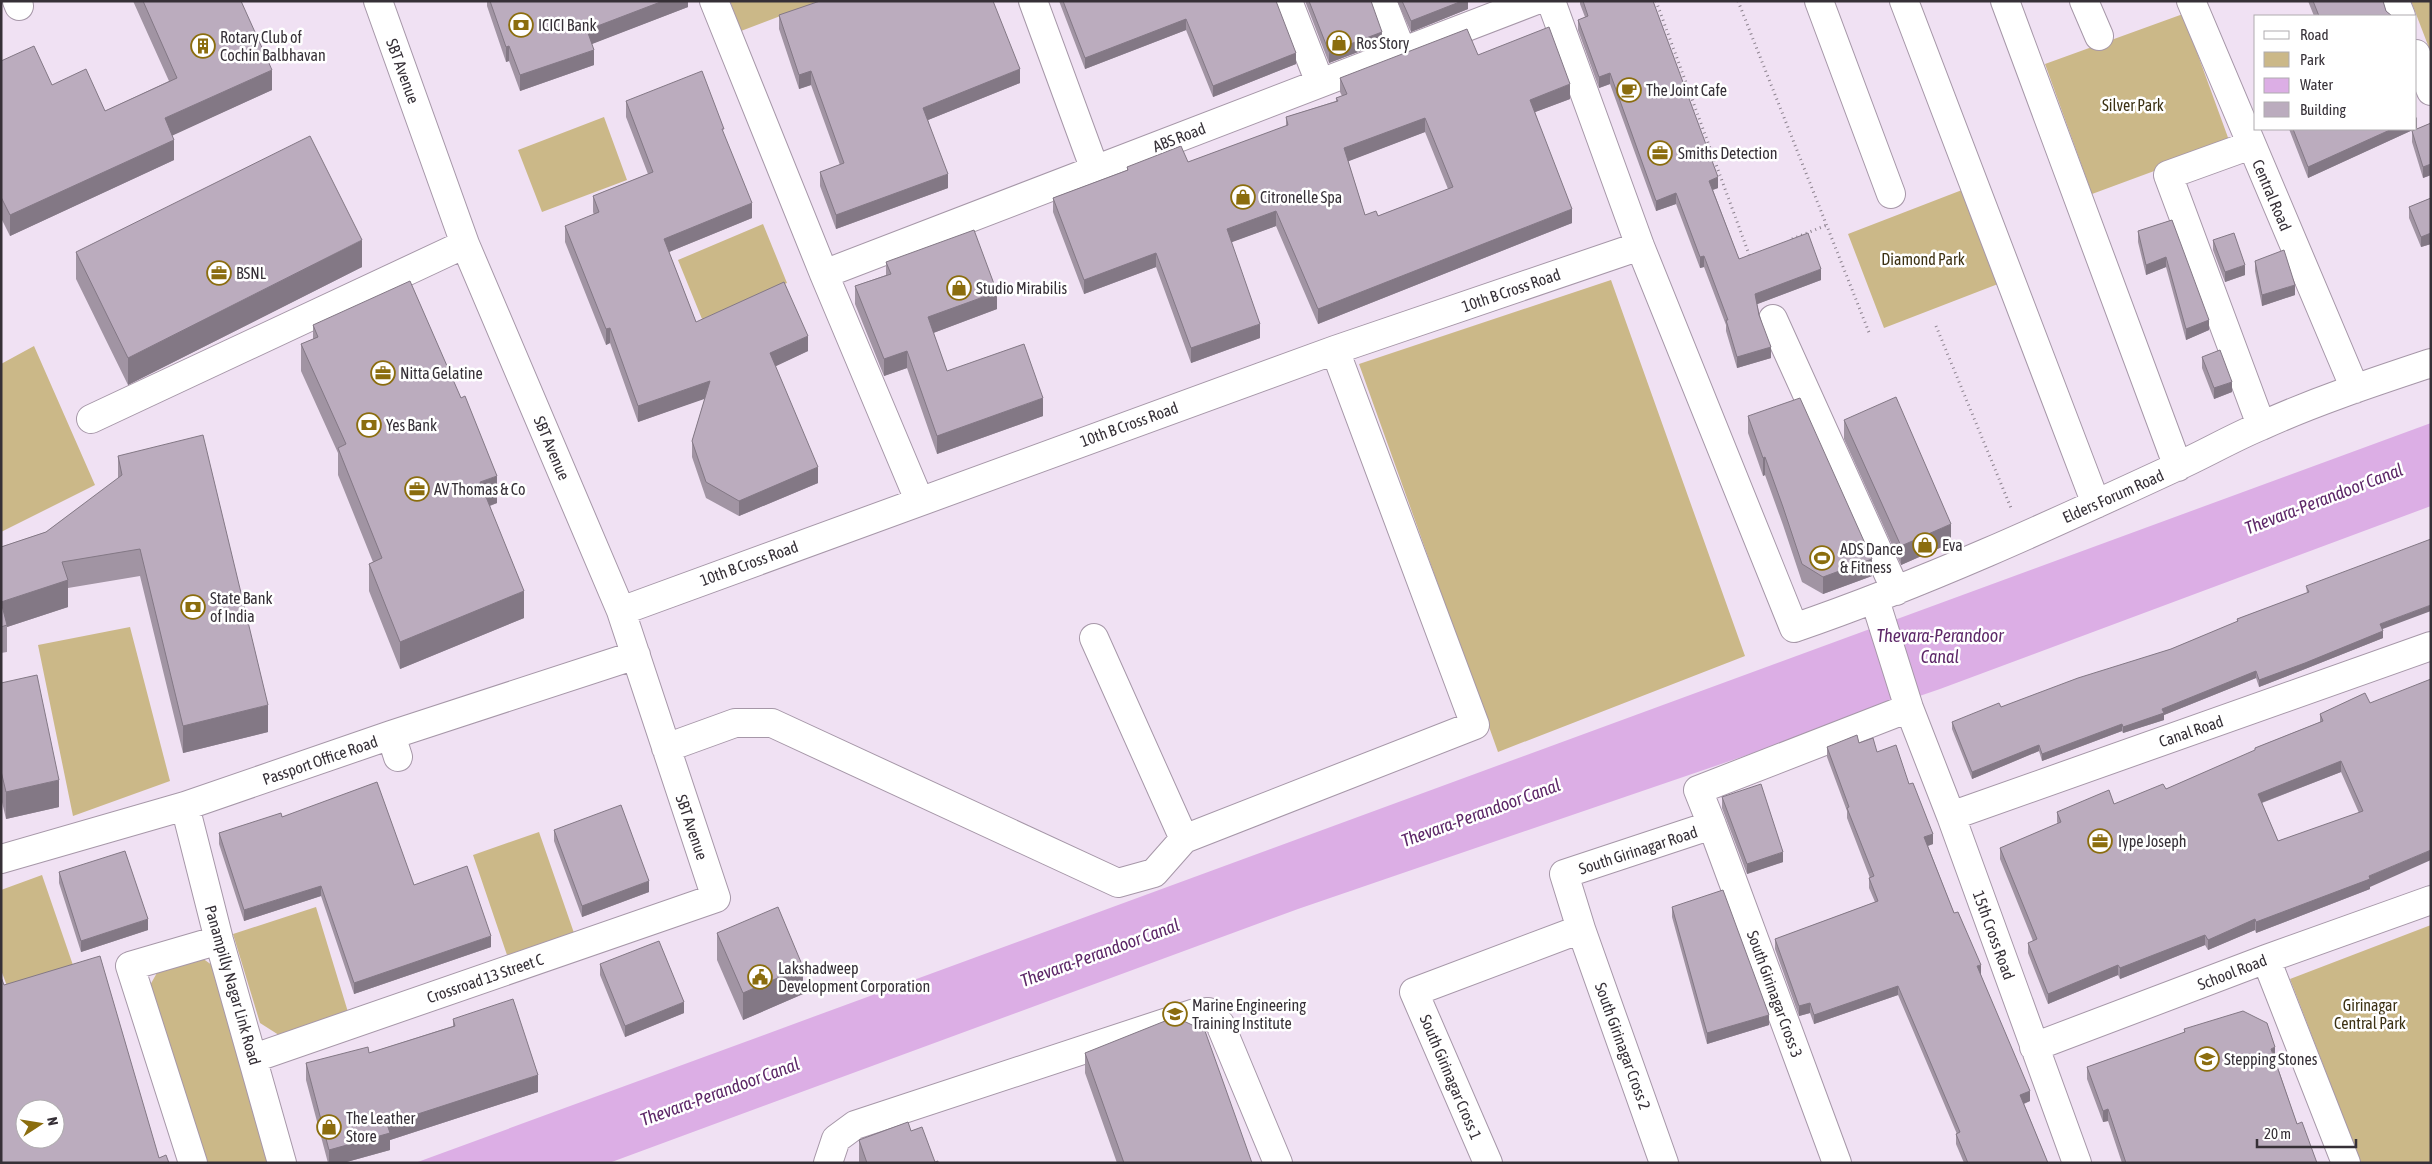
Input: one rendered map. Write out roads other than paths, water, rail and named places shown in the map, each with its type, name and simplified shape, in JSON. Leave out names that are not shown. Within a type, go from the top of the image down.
[{"type":"street","points":[[714,1],[824,274],[919,500]]},
{"type":"street","points":[[1032,1],[1095,170]]},
{"type":"street","points":[[1288,1],[1320,83]]},
{"type":"street","points":[[1382,1],[1402,52]]},
{"type":"street","name":"ABS Road","points":[[824,274],[1402,52],[1493,9],[1534,1]]},
{"type":"street","points":[[1551,1],[1640,246]]},
{"type":"street","points":[[1819,1],[1892,194]]},
{"type":"street","points":[[1904,1],[2096,504]]},
{"type":"street","points":[[2005,1],[2178,467]]},
{"type":"street","points":[[2084,1],[2099,36]]},
{"type":"street","name":"Central Road","points":[[2191,1],[2355,389]]},
{"type":"street","points":[[2395,1],[2401,15]]},
{"type":"street","name":"SBT Avenue","points":[[379,2],[465,244],[621,610],[716,898]]},
{"type":"street","points":[[2417,56],[2431,91]]},
{"type":"street","points":[[2251,145],[2168,175],[2261,426]]},
{"type":"street","points":[[91,419],[465,244]]},
{"type":"street","name":"10th B Cross Road","points":[[621,610],[1335,350],[1640,246]]},
{"type":"street","name":"Elders Forum Road","points":[[1640,246],[1794,628],[1886,596],[2178,467],[2261,426],[2355,389],[2431,363]]},
{"type":"street","name":"15th Cross Road","points":[[1772,319],[1886,596],[1908,708],[1951,816],[2077,1163]]},
{"type":"street","points":[[666,748],[735,723],[772,723],[1118,884],[1154,874],[1184,839],[1475,725],[1335,350]]},
{"type":"street","points":[[1094,638],[1184,839]]},
{"type":"street","name":"Canal Road","points":[[1951,816],[2431,646]]},
{"type":"street","name":"Passport Office Road","points":[[1,859],[394,746],[636,654]]},
{"type":"street","name":"South Girinagar Road","points":[[1581,929],[1564,874],[1712,825],[1698,790],[1908,708]]},
{"type":"street","name":"Panampilly Nagar Link Road","points":[[185,806],[219,940],[254,1058],[282,1163]]},
{"type":"street","name":"South Girinagar Cross 3","points":[[1712,825],[1838,1163]]},
{"type":"street","name":"Crossroad 13 Street C","points":[[254,1058],[716,898]]},
{"type":"street","name":"School Road","points":[[2034,1047],[2266,959],[2431,900]]},
{"type":"street","name":"South Girinagar Cross 1","points":[[1488,1163],[1414,992],[1581,929]]},
{"type":"street","name":"South Girinagar Cross 2","points":[[1581,929],[1664,1163]]},
{"type":"street","points":[[194,1163],[130,966],[219,940]]},
{"type":"street","points":[[2266,959],[2346,1163]]},
{"type":"street","points":[[828,1163],[836,1139],[855,1125],[1183,1017],[1208,1012],[1220,1024],[1274,1158],[1278,1163]]},
{"type":"water","name":"Thevara-Perandoor Canal","points":[[2431,423],[2431,506],[1940,689],[1298,909],[609,1163],[415,1163]]},
{"type":"place","name":"ICICI Bank","points":[[521,25]]},
{"type":"place","name":"Ros Story","points":[[1339,43]]},
{"type":"place","name":"Rotary Club of Cochin Balbhavan","points":[[203,46]]},
{"type":"place","name":"The Joint Cafe","points":[[1629,90]]},
{"type":"place","name":"Smiths Detection","points":[[1660,153]]},
{"type":"place","name":"Citronelle Spa","points":[[1243,197]]},
{"type":"place","name":"BSNL","points":[[219,273]]},
{"type":"place","name":"Studio Mirabilis","points":[[959,288]]},
{"type":"place","name":"Nitta Gelatine","points":[[383,373]]},
{"type":"place","name":"Yes Bank","points":[[369,425]]},
{"type":"place","name":"AV Thomas & Co","points":[[417,489]]},
{"type":"place","name":"Eva","points":[[1925,545]]},
{"type":"place","name":"ADS Dance & Fitness","points":[[1822,558]]},
{"type":"place","name":"State Bank of India","points":[[193,607]]},
{"type":"place","name":"Iype Joseph","points":[[2100,841]]},
{"type":"place","name":"Lakshadweep Development Corporation","points":[[760,977]]},
{"type":"place","name":"Marine Engineering Training Institute","points":[[1175,1014]]},
{"type":"place","name":"Stepping Stones","points":[[2207,1059]]},
{"type":"place","name":"The Leather Store","points":[[329,1127]]},
{"type":"park label","name":"Silver Park","points":[[2133,105]]},
{"type":"park label","name":"Diamond Park","points":[[1923,259]]},
{"type":"park label","name":"Girinagar Central Park","points":[[2370,1014]]}]
